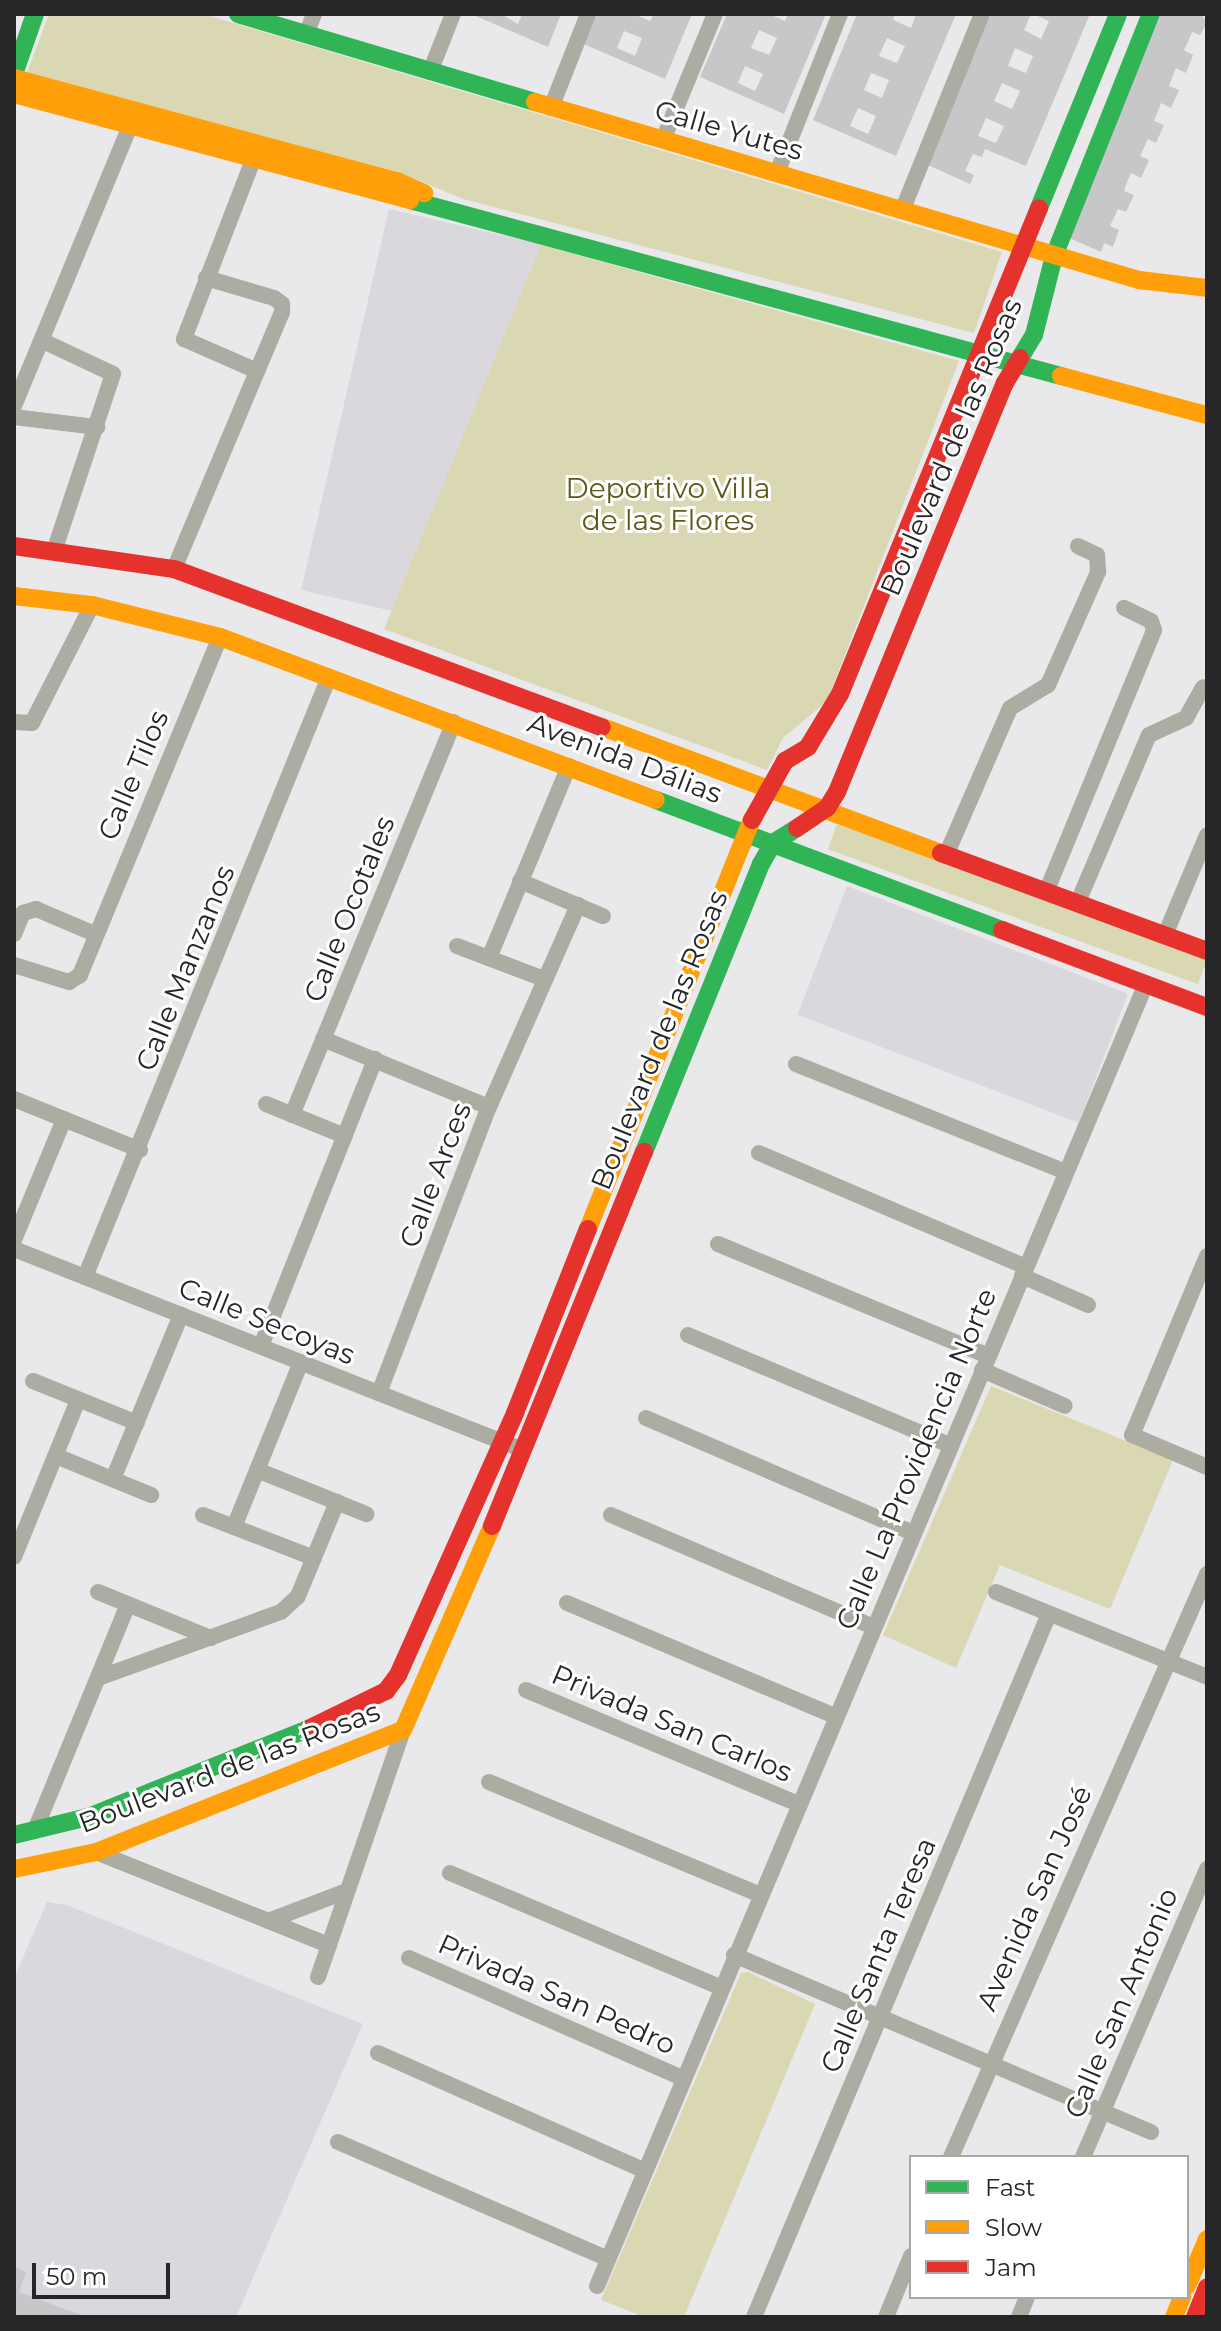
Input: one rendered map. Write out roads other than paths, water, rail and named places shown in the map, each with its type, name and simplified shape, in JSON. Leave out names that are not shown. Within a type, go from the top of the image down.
[{"type":"main road","points":[[35,14],[14,76],[397,181],[488,220]]},
{"type":"main road","name":"Calle Yutes","points":[[238,14],[1054,256],[1139,280],[1207,288]]},
{"type":"main road","name":"Boulevard de las Rosas","points":[[14,1835],[88,1817],[372,1703],[386,1691],[501,1441],[745,833],[785,761],[808,747],[840,694],[1118,14]]},
{"type":"main road","name":"Boulevard de las Rosas","points":[[827,808],[1013,364],[1039,323],[1054,256],[1151,14]]},
{"type":"main road","points":[[14,94],[1207,415]]},
{"type":"main road","name":"Avenida Dálias","points":[[14,546],[174,569],[769,786],[1207,951]]},
{"type":"main road","name":"Avenida Dálias","points":[[14,596],[92,605],[220,637],[454,722],[1207,1007]]},
{"type":"main road","points":[[773,843],[827,808]]},
{"type":"main road","name":"Boulevard de las Rosas","points":[[14,1869],[96,1852],[403,1730],[523,1450],[773,843]]},
{"type":"main road","points":[[1189,2281],[1207,2239]]},
{"type":"main road","points":[[1195,2317],[1207,2287]]},
{"type":"street","points":[[306,35],[314,14]]},
{"type":"street","points":[[430,72],[453,14]]},
{"type":"street","points":[[551,108],[588,14]]},
{"type":"street","points":[[663,140],[715,14]]},
{"type":"street","points":[[777,173],[840,14]]},
{"type":"street","points":[[902,211],[982,14]]},
{"type":"street","points":[[14,406],[130,126]]},
{"type":"street","points":[[253,160],[184,339],[257,371]]},
{"type":"street","points":[[174,569],[282,304],[206,278]]},
{"type":"street","points":[[43,341],[113,374],[54,551]]},
{"type":"street","points":[[14,417],[97,427]]},
{"type":"street","points":[[947,853],[1010,708],[1048,685],[1098,572],[1097,555],[1078,546]]},
{"type":"street","points":[[14,722],[32,723],[92,605]]},
{"type":"street","points":[[1047,890],[1154,630],[1151,621],[1124,608]]},
{"type":"street","name":"Calle Tilos","points":[[14,965],[77,981],[220,637]]},
{"type":"street","name":"Calle Manzanos","points":[[85,1277],[140,1150],[329,677]]},
{"type":"street","points":[[1078,902],[1149,735],[1186,718],[1203,687]]},
{"type":"street","name":"Calle Ocotales","points":[[292,1115],[454,722]]},
{"type":"street","points":[[489,958],[569,766]]},
{"type":"street","points":[[1165,935],[1207,835]]},
{"type":"street","points":[[520,881],[603,916]]},
{"type":"street","name":"Calle Arces","points":[[379,1393],[489,1107],[578,905]]},
{"type":"street","points":[[14,934],[23,913],[36,909],[95,934]]},
{"type":"street","points":[[457,946],[544,979]]},
{"type":"street","name":"Calle La Providencia Norte","points":[[597,2286],[1146,984]]},
{"type":"street","points":[[323,1039],[489,1107]]},
{"type":"street","points":[[261,1346],[375,1059]]},
{"type":"street","points":[[796,1064],[1066,1172]]},
{"type":"street","points":[[14,1099],[140,1150]]},
{"type":"street","points":[[266,1104],[345,1136]]},
{"type":"street","points":[[14,1240],[64,1119]]},
{"type":"street","points":[[759,1153],[1024,1272],[1088,1305]]},
{"type":"street","points":[[718,1244],[985,1363],[1065,1406]]},
{"type":"street","name":"Calle Secoyas","points":[[14,1249],[523,1450]]},
{"type":"street","points":[[1207,1256],[1132,1435],[1207,1467]]},
{"type":"street","points":[[113,1479],[181,1315]]},
{"type":"street","points":[[688,1335],[950,1445]]},
{"type":"street","points":[[234,1527],[301,1362]]},
{"type":"street","points":[[33,1381],[137,1423]]},
{"type":"street","points":[[14,1557],[78,1400]]},
{"type":"street","points":[[646,1418],[913,1533]]},
{"type":"street","points":[[56,1456],[151,1495]]},
{"type":"street","points":[[257,1470],[366,1514]]},
{"type":"street","points":[[101,1677],[281,1612],[298,1596],[337,1502]]},
{"type":"street","points":[[203,1515],[314,1558]]},
{"type":"street","points":[[611,1515],[873,1627]]},
{"type":"street","name":"Avenida San José","points":[[952,2155],[1207,1574]]},
{"type":"street","points":[[98,1592],[211,1638]]},
{"type":"street","points":[[996,1592],[1207,1677]]},
{"type":"street","points":[[567,1603],[835,1716]]},
{"type":"street","points":[[35,1830],[101,1677],[128,1604]]},
{"type":"street","name":"Calle Santa Teresa","points":[[754,2317],[1049,1614]]},
{"type":"street","name":"Privada San Carlos","points":[[526,1690],[798,1804]]},
{"type":"street","points":[[318,1977],[403,1730]]},
{"type":"street","points":[[489,1782],[760,1895]]},
{"type":"street","points":[[96,1852],[329,1945]]},
{"type":"street","name":"Calle San Antonio","points":[[1084,2155],[1207,1869]]},
{"type":"street","points":[[450,1873],[722,1988]]},
{"type":"street","points":[[268,1921],[347,1891]]},
{"type":"street","points":[[734,1955],[1151,2132]]},
{"type":"street","name":"Privada San Pedro","points":[[409,1958],[684,2079]]},
{"type":"street","points":[[378,2053],[645,2171]]},
{"type":"street","points":[[338,2142],[608,2259]]},
{"type":"street","points":[[886,2317],[909,2261]]},
{"type":"park label","name":"Deportivo Villa de las Flores","points":[[668,504]]}]
